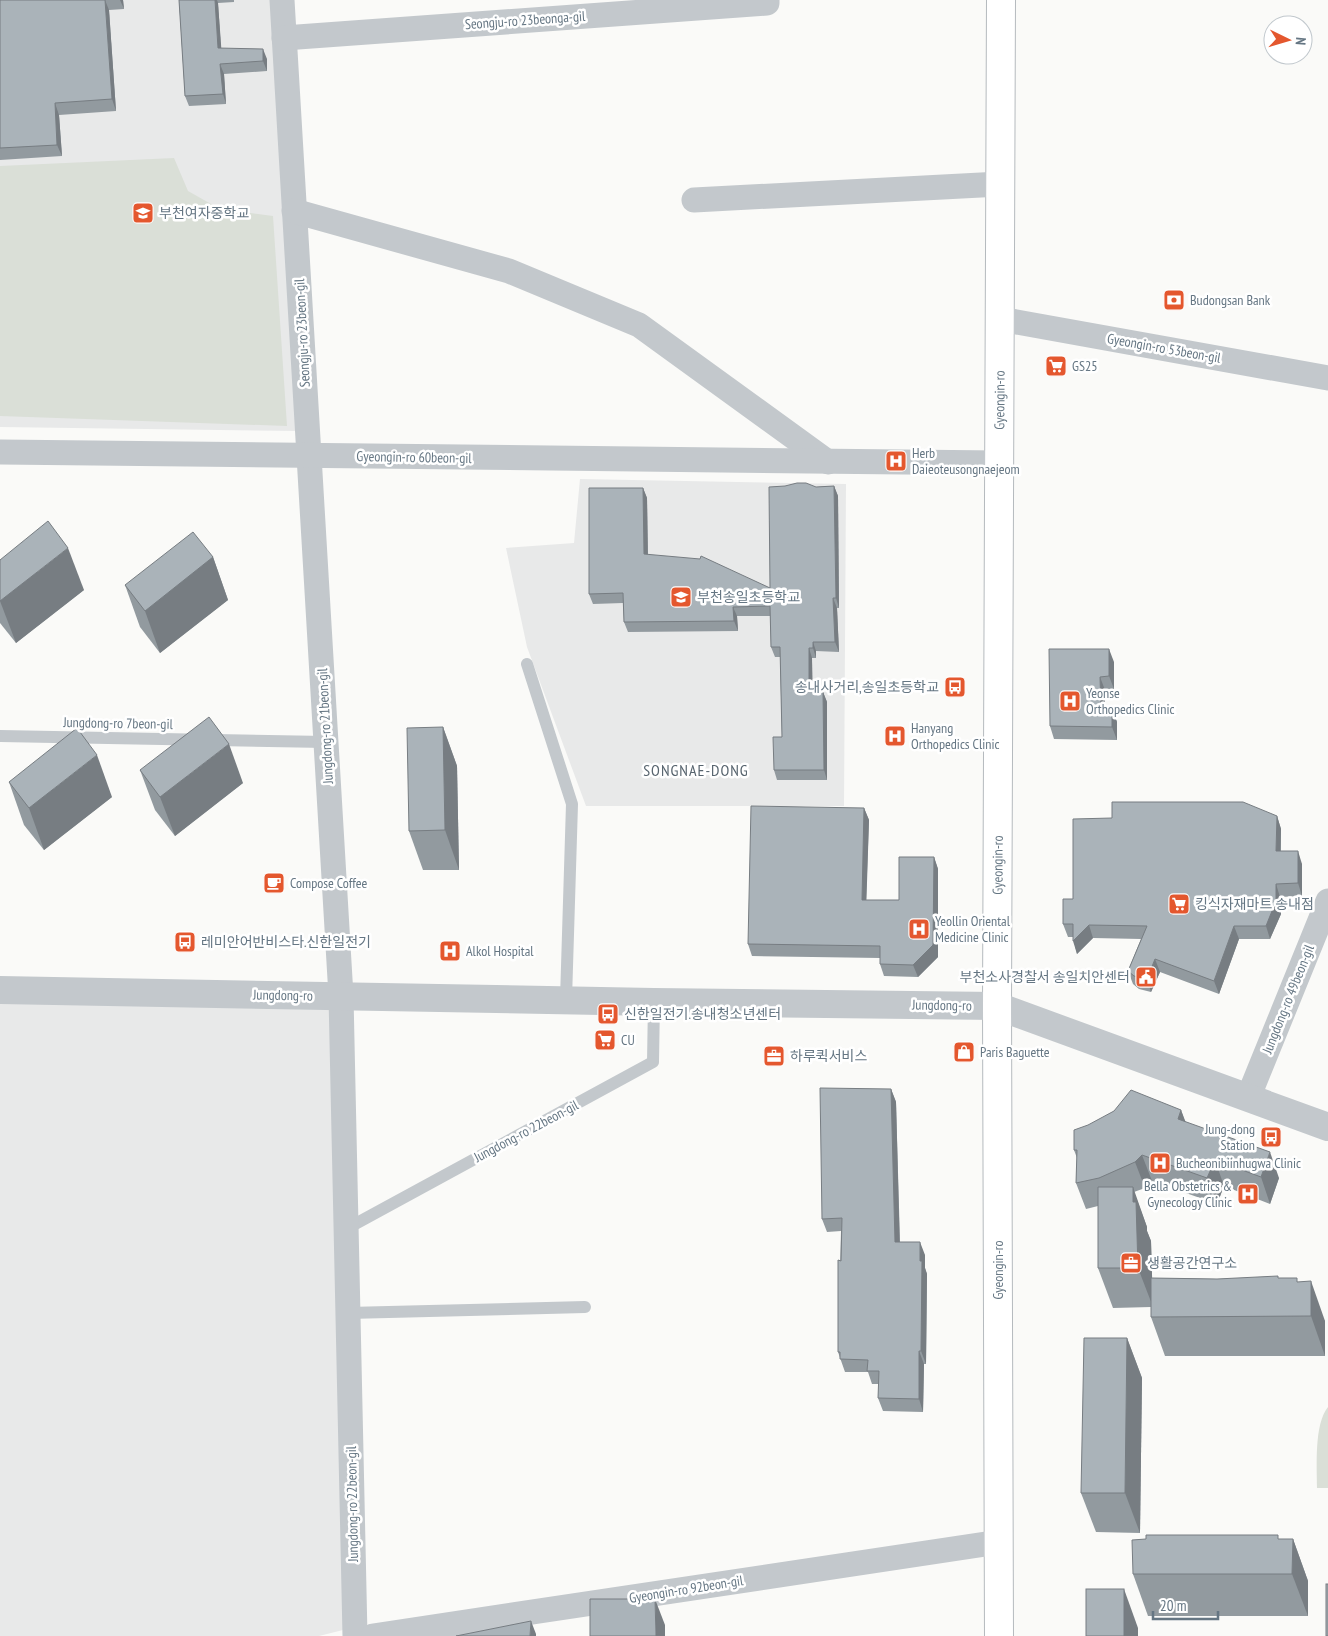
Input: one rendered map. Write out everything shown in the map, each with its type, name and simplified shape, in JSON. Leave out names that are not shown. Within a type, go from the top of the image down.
[{"type":"main road","name":"Gyeongin-ro","points":[[999,1636],[997,1006],[1001,0]]},
{"type":"street","name":"Seongju-ro 23beon-gil","points":[[282,0],[309,456]]},
{"type":"street","name":"Seongju-ro 23beonga-gil","points":[[284,38],[767,1]]},
{"type":"street","points":[[694,200],[1000,184]]},
{"type":"street","points":[[294,211],[509,271],[639,325],[828,462]]},
{"type":"street","name":"Gyeongin-ro 53beon-gil","points":[[1000,319],[1328,378]]},
{"type":"street","name":"Gyeongin-ro 60beon-gil","points":[[0,452],[999,463]]},
{"type":"street","name":"Jungdong-ro 21beon-gil","points":[[309,456],[341,996]]},
{"type":"street","name":"Jungdong-ro 49beon-gil","points":[[1248,1098],[1328,901]]},
{"type":"street","name":"Jungdong-ro","points":[[0,990],[654,1002],[997,1006],[1328,1127]]},
{"type":"street","name":"Jungdong-ro 22beon-gil","points":[[341,996],[355,1636]]},
{"type":"street","name":"Jungdong-ro","points":[[1299,1117],[1328,1120]]},
{"type":"street","name":"Jungdong-ro","points":[[1299,1117],[1328,1136]]},
{"type":"street","name":"Gyeongin-ro 92beon-gil","points":[[373,1636],[999,1542]]},
{"type":"lane","points":[[527,664],[572,804],[566,1000]]},
{"type":"lane","name":"Jungdong-ro 7beon-gil","points":[[0,736],[326,742]]},
{"type":"lane","name":"Jungdong-ro 22beon-gil","points":[[346,1229],[653,1062],[654,1002]]},
{"type":"lane","points":[[348,1313],[585,1307]]},
{"type":"shaded area","name":"부천여자중학교","points":[[0,0],[272,0],[300,431],[0,427]]},
{"type":"shaded area","points":[[174,158],[188,191],[220,209],[273,216],[287,426],[0,416],[0,166]]},
{"type":"shaded area","name":"부천송일초등학교","points":[[580,479],[846,484],[844,806],[586,806],[527,647],[506,548],[574,543]]},
{"type":"shaded area","points":[[0,990],[341,996],[355,1627],[319,1636],[0,1636]]},
{"type":"shaded area","points":[[1328,1407],[1328,1488],[1317,1488],[1318,1434],[1320,1424]]},
{"type":"building","points":[[0,0],[105,0],[112,99],[55,103],[57,145],[0,148]]},
{"type":"building","points":[[179,0],[215,0],[218,48],[263,49],[263,61],[220,64],[223,94],[185,96]]},
{"type":"building","points":[[806,483],[816,487],[834,486],[836,598],[833,598],[835,642],[813,642],[813,648],[809,648],[809,691],[823,692],[824,770],[774,770],[773,737],[782,737],[780,647],[771,647],[770,606],[733,607],[734,621],[624,622],[623,593],[589,594],[589,488],[643,488],[644,554],[700,559],[701,556],[770,588],[769,487]]},
{"type":"building","points":[[48,521],[68,548],[0,601],[0,560]]},
{"type":"building","points":[[193,532],[213,557],[145,611],[125,585]]},
{"type":"building","points":[[1049,649],[1109,649],[1109,676],[1100,677],[1101,709],[1112,709],[1112,727],[1050,726]]},
{"type":"building","points":[[209,717],[229,744],[160,797],[140,770]]},
{"type":"building","points":[[443,727],[445,830],[409,831],[407,728]]},
{"type":"building","points":[[77,728],[97,755],[29,808],[9,782]]},
{"type":"building","name":"킹식자재마트 송내점","points":[[1112,802],[1243,802],[1277,816],[1276,851],[1298,851],[1298,883],[1276,884],[1276,901],[1266,926],[1234,926],[1214,981],[1155,959],[1147,979],[1134,976],[1128,971],[1147,926],[1089,925],[1073,941],[1073,924],[1063,924],[1063,899],[1073,899],[1073,819],[1112,818]]},
{"type":"building","points":[[751,806],[864,808],[862,900],[899,900],[899,857],[934,857],[933,945],[913,965],[880,964],[880,946],[748,944]]},
{"type":"building","points":[[820,1088],[891,1089],[895,1242],[920,1242],[920,1261],[922,1261],[919,1399],[878,1398],[879,1371],[867,1371],[868,1360],[840,1359],[840,1352],[838,1352],[838,1260],[841,1261],[842,1218],[822,1219]]},
{"type":"building","points":[[1131,1090],[1181,1110],[1178,1119],[1270,1152],[1261,1177],[1215,1160],[1207,1178],[1142,1155],[1135,1162],[1099,1178],[1076,1183],[1077,1150],[1074,1150],[1074,1130],[1114,1111]]},
{"type":"building","points":[[1098,1187],[1133,1187],[1133,1202],[1136,1202],[1138,1268],[1098,1268]]},
{"type":"building","points":[[1278,1276],[1278,1278],[1297,1278],[1297,1282],[1311,1281],[1311,1316],[1151,1317],[1151,1278],[1217,1279]]},
{"type":"building","points":[[1084,1338],[1127,1338],[1125,1493],[1081,1493]]},
{"type":"building","points":[[1146,1535],[1278,1535],[1278,1539],[1293,1539],[1292,1574],[1133,1574],[1132,1540],[1146,1539]]},
{"type":"building","points":[[1326,1584],[1328,1584],[1328,1636],[1326,1636]]},
{"type":"building","points":[[1086,1589],[1124,1589],[1124,1636],[1086,1636]]},
{"type":"building","points":[[590,1599],[655,1599],[656,1636],[590,1636]]},
{"type":"building","points":[[531,1621],[530,1636],[456,1636]]},
{"type":"place","name":"부천여자중학교","points":[[143,213]]},
{"type":"place","name":"Budongsan Bank","points":[[1174,300]]},
{"type":"place","name":"GS25","points":[[1056,366]]},
{"type":"place","name":"Herb Daieoteusongnaejeom","points":[[896,461]]},
{"type":"place","name":"부천송일초등학교","points":[[681,597]]},
{"type":"place","name":"송내사거리,송일초등학교","points":[[955,687]]},
{"type":"place","name":"Yeonse Orthopedics Clinic","points":[[1070,701]]},
{"type":"place","name":"Hanyang Orthopedics Clinic","points":[[895,736]]},
{"type":"place","name":"Compose Coffee","points":[[274,883]]},
{"type":"place","name":"킹식자재마트 송내점","points":[[1179,904]]},
{"type":"place","name":"Yeollin Oriental Medicine Clinic","points":[[919,929]]},
{"type":"place","name":"레미안어반비스타.신한일전기","points":[[185,942]]},
{"type":"place","name":"Alkol Hospital","points":[[450,951]]},
{"type":"place","name":"부천소사경찰서 송일치안센터","points":[[1146,977]]},
{"type":"place","name":"신한일전기.송내청소년센터","points":[[608,1014]]},
{"type":"place","name":"CU","points":[[605,1040]]},
{"type":"place","name":"Paris Baguette","points":[[964,1052]]},
{"type":"place","name":"하루퀵서비스","points":[[774,1056]]},
{"type":"place","name":"Jung-dong Station","points":[[1271,1137]]},
{"type":"place","name":"Bucheonibiinhugwa Clinic","points":[[1160,1163]]},
{"type":"place","name":"Bella Obstetrics & Gynecology Clinic","points":[[1248,1194]]},
{"type":"place","name":"생활공간연구소","points":[[1131,1263]]},
{"type":"district","name":"SONGNAE-DONG","points":[[696,770]]}]
